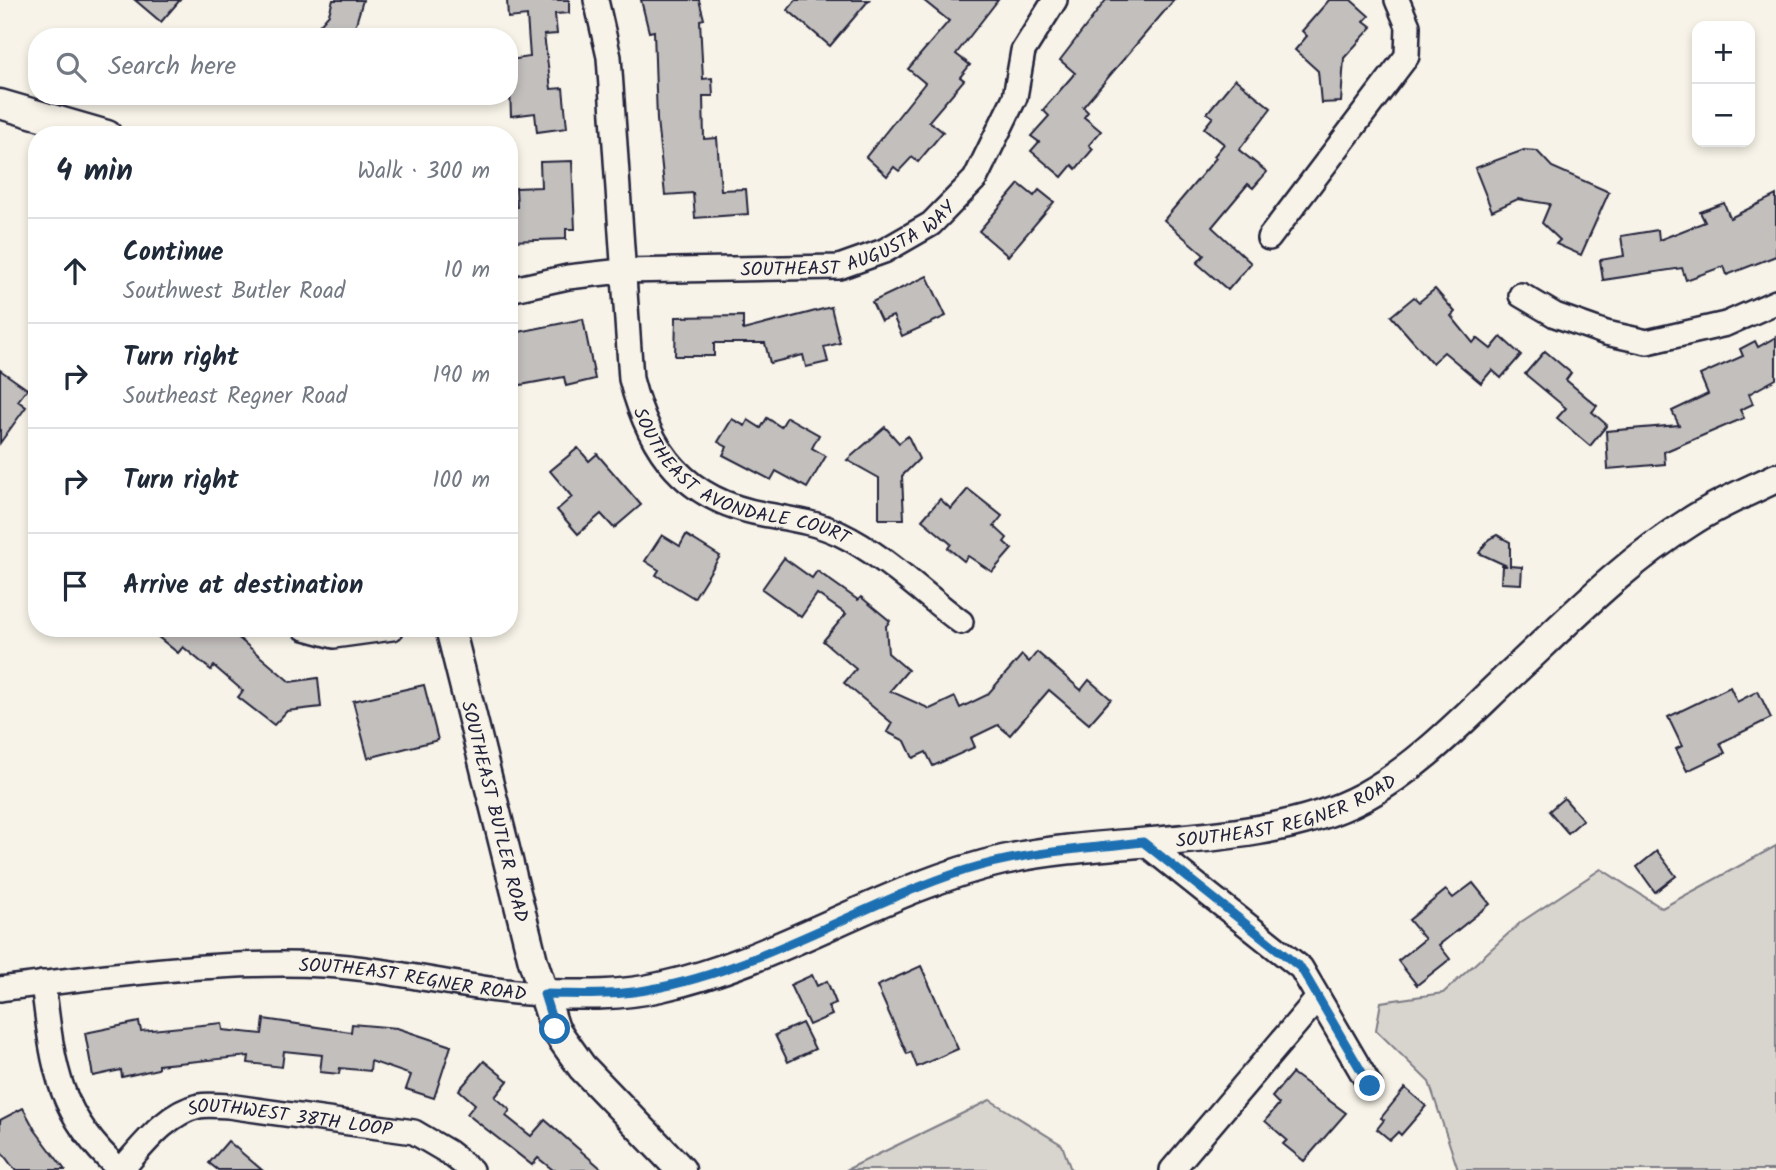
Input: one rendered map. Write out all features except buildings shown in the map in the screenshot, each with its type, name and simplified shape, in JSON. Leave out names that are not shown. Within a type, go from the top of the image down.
[{"type":"main road","points":[[0,104],[76,126]]},
{"type":"main road","name":"SOUTHEAST REGNER ROAD","points":[[544,994],[600,995],[662,987],[719,971],[966,870],[1036,854],[1287,824],[1319,816],[1362,798],[1427,753],[1634,562],[1690,521],[1776,478]]},
{"type":"main road","name":"SOUTHEAST BUTLER ROAD","points":[[452,637],[555,1029],[603,1089],[681,1170]]},
{"type":"street","name":"SOUTHEAST AVONDALE COURT","points":[[596,0],[609,57],[631,379],[640,413],[660,453],[679,474],[719,502],[762,514],[799,520],[841,534],[861,545],[961,622]]},
{"type":"street","name":"SOUTHEAST AUGUSTA WAY","points":[[518,288],[568,277],[622,271],[778,271],[839,267],[884,251],[930,225],[975,179],[1015,97],[1023,51],[1055,0]]},
{"type":"street","points":[[1269,238],[1407,56],[1408,26],[1397,0]]},
{"type":"street","points":[[1521,295],[1555,314],[1645,351],[1726,324],[1776,302]]},
{"type":"street","points":[[1143,842],[1301,968],[1370,1086]]},
{"type":"street","name":"SOUTHEAST REGNER ROAD","points":[[0,989],[234,966],[324,965],[380,971],[505,992],[544,994]]},
{"type":"street","points":[[43,983],[58,1080],[73,1117],[93,1146],[121,1170]]},
{"type":"street","points":[[1172,1170],[1318,998]]},
{"type":"street","name":"SOUTHWEST 38TH LOOP","points":[[121,1170],[155,1133],[177,1116],[199,1106],[228,1106],[414,1132],[448,1152],[471,1170]]},
{"type":"shaded area","points":[[1776,846],[1776,1170],[1458,1170],[1429,1082],[1376,1030],[1381,1002],[1443,993],[1521,922],[1601,869],[1662,908]]},
{"type":"shaded area","points":[[990,1100],[1062,1145],[1071,1170],[846,1170]]},
{"type":"route","points":[[555,1029],[544,994],[600,995],[662,987],[751,959],[905,892],[966,870],[1036,854],[1143,842],[1301,968],[1370,1086]]}]
